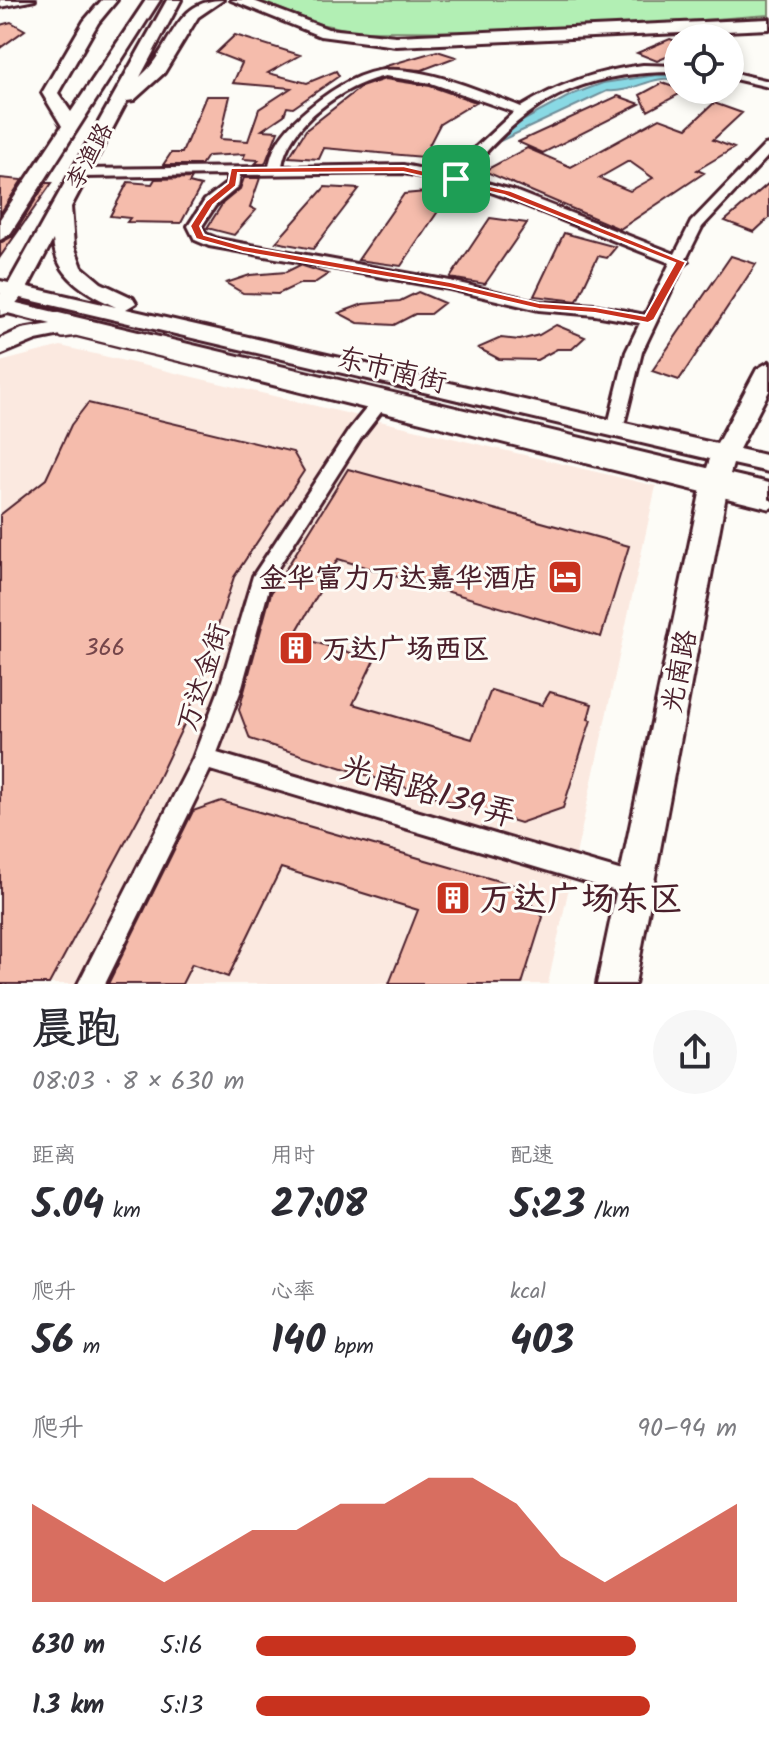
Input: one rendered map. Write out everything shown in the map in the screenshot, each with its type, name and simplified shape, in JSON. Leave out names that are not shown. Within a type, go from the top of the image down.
[{"type":"main road","points":[[0,3],[28,0]]},
{"type":"main road","points":[[71,126],[50,93],[92,21],[110,0]]},
{"type":"main road","name":"李渔路","points":[[0,234],[153,0]]},
{"type":"main road","name":"李渔路","points":[[4,299],[65,200],[174,0]]},
{"type":"main road","points":[[116,106],[158,70],[192,14],[216,0]]},
{"type":"main road","points":[[238,0],[325,33],[396,41],[520,38],[769,24]]},
{"type":"main road","points":[[65,200],[62,251],[74,271],[99,292],[219,337]]},
{"type":"main road","name":"东市南街","points":[[4,299],[88,326],[381,402],[718,474],[769,464]]},
{"type":"main road","name":"东市南街","points":[[4,299],[219,337],[615,429],[718,474],[769,492]]},
{"type":"main road","points":[[0,348],[30,334],[88,326]]},
{"type":"main road","name":"光南路","points":[[616,984],[718,474],[769,369]]},
{"type":"street","points":[[456,179],[482,144],[548,93],[594,76],[664,70]]},
{"type":"street","points":[[275,168],[280,147],[290,132],[341,92],[381,73],[414,77],[521,111]]},
{"type":"street","points":[[744,78],[769,84]]},
{"type":"street","points":[[615,429],[634,352],[648,320],[681,262],[696,225],[769,148]]},
{"type":"street","points":[[80,173],[275,168],[403,169],[507,193],[681,262]]},
{"type":"street","points":[[234,170],[233,184],[210,203],[195,226],[200,237],[214,243],[450,285],[539,306],[595,310],[648,320]]},
{"type":"street","name":"万达金街","points":[[91,984],[204,759],[230,690],[263,576],[355,434],[381,402]]},
{"type":"street","name":"光南路139弄","points":[[204,759],[636,886]]},
{"type":"lane","points":[[0,355],[41,336],[76,332],[381,402]]},
{"type":"lane","points":[[718,474],[769,504]]},
{"type":"shaded area","points":[[61,346],[656,486],[548,984],[0,984],[0,362]]},
{"type":"green space","points":[[257,0],[769,0],[769,15],[540,32],[355,31],[320,24]]},
{"type":"water","points":[[664,75],[664,79],[607,91],[500,141],[511,127],[571,95],[603,83]]},
{"type":"building","points":[[11,22],[25,30],[0,48],[0,25]]},
{"type":"building","points":[[235,35],[300,55],[268,73],[307,83],[336,71],[339,76],[293,108],[287,107],[284,115],[262,130],[278,131],[265,164],[255,164],[259,160],[243,159],[245,154],[207,156],[201,165],[163,165],[171,153],[182,153],[206,96],[230,96],[220,139],[248,141],[259,109],[291,88],[233,83],[242,63],[216,53]]},
{"type":"building","points":[[664,42],[664,58],[657,61],[637,53]]},
{"type":"building","points":[[437,51],[456,57],[422,70],[379,68]]},
{"type":"building","points":[[385,79],[430,86],[476,102],[440,124],[423,157],[324,148],[319,159],[289,157],[306,130],[361,87]]},
{"type":"building","points":[[664,84],[664,102],[648,111],[640,95]]},
{"type":"building","points":[[618,96],[640,104],[543,153],[518,142]]},
{"type":"building","points":[[713,104],[742,113],[713,140],[734,148],[697,170],[704,173],[620,229],[484,171],[527,148],[571,167],[660,118],[687,128]],"holes":[[[629,161],[653,178],[630,191],[599,178]]]},
{"type":"building","points":[[0,178],[22,180],[0,214]]},
{"type":"building","points":[[192,178],[189,183],[201,186],[181,223],[127,222],[130,218],[110,216],[128,182],[152,184],[155,179]]},
{"type":"building","points":[[244,178],[260,178],[250,207],[256,210],[234,235],[207,228],[223,203],[240,189]]},
{"type":"building","points":[[46,183],[52,183],[0,257],[0,243],[13,236]]},
{"type":"building","points":[[769,183],[769,218],[754,232],[725,221]]},
{"type":"building","points":[[325,187],[359,189],[313,249],[276,242]]},
{"type":"building","points":[[437,191],[443,204],[401,266],[358,260],[404,194]]},
{"type":"building","points":[[490,218],[527,223],[485,284],[450,278]]},
{"type":"building","points":[[564,233],[616,247],[607,258],[598,256],[577,301],[534,296]]},
{"type":"building","points":[[731,256],[756,264],[679,380],[652,371]]},
{"type":"building","points":[[300,265],[328,274],[313,284],[299,284],[278,294],[243,293],[226,283],[250,275],[286,272]]},
{"type":"building","points":[[418,292],[444,303],[430,314],[415,314],[394,325],[358,323],[339,313],[363,304],[400,301]]},
{"type":"building","points":[[556,325],[585,337],[572,349],[557,349],[537,360],[499,359],[478,348],[501,338],[520,340],[539,335]]},
{"type":"building","points":[[88,403],[293,452],[304,471],[234,577],[188,716],[146,804],[49,984],[0,984],[0,515],[46,479],[71,425]]},
{"type":"building","name":"万达广场西区","points":[[348,469],[629,546],[601,637],[338,559],[294,636],[374,660],[353,704],[472,739],[491,690],[542,705],[550,692],[592,704],[588,719],[591,720],[563,808],[520,823],[250,739],[239,710],[271,593]]},
{"type":"building","name":"万达广场东区","points":[[221,801],[516,886],[543,917],[522,984],[389,984],[418,910],[281,868],[228,977],[192,964],[182,984],[108,984],[193,811]]},
{"type":"place","name":"金华富力万达嘉华酒店","points":[[565,577]]},
{"type":"place","name":"万达广场西区","points":[[296,648]]},
{"type":"place","name":"万达广场东区","points":[[453,898]]},
{"type":"route","points":[[403,169],[456,179],[507,193],[681,262],[648,320],[595,310],[539,306],[450,285],[380,275],[214,243],[200,237],[195,226],[210,203],[233,184],[234,170],[403,169]]}]
